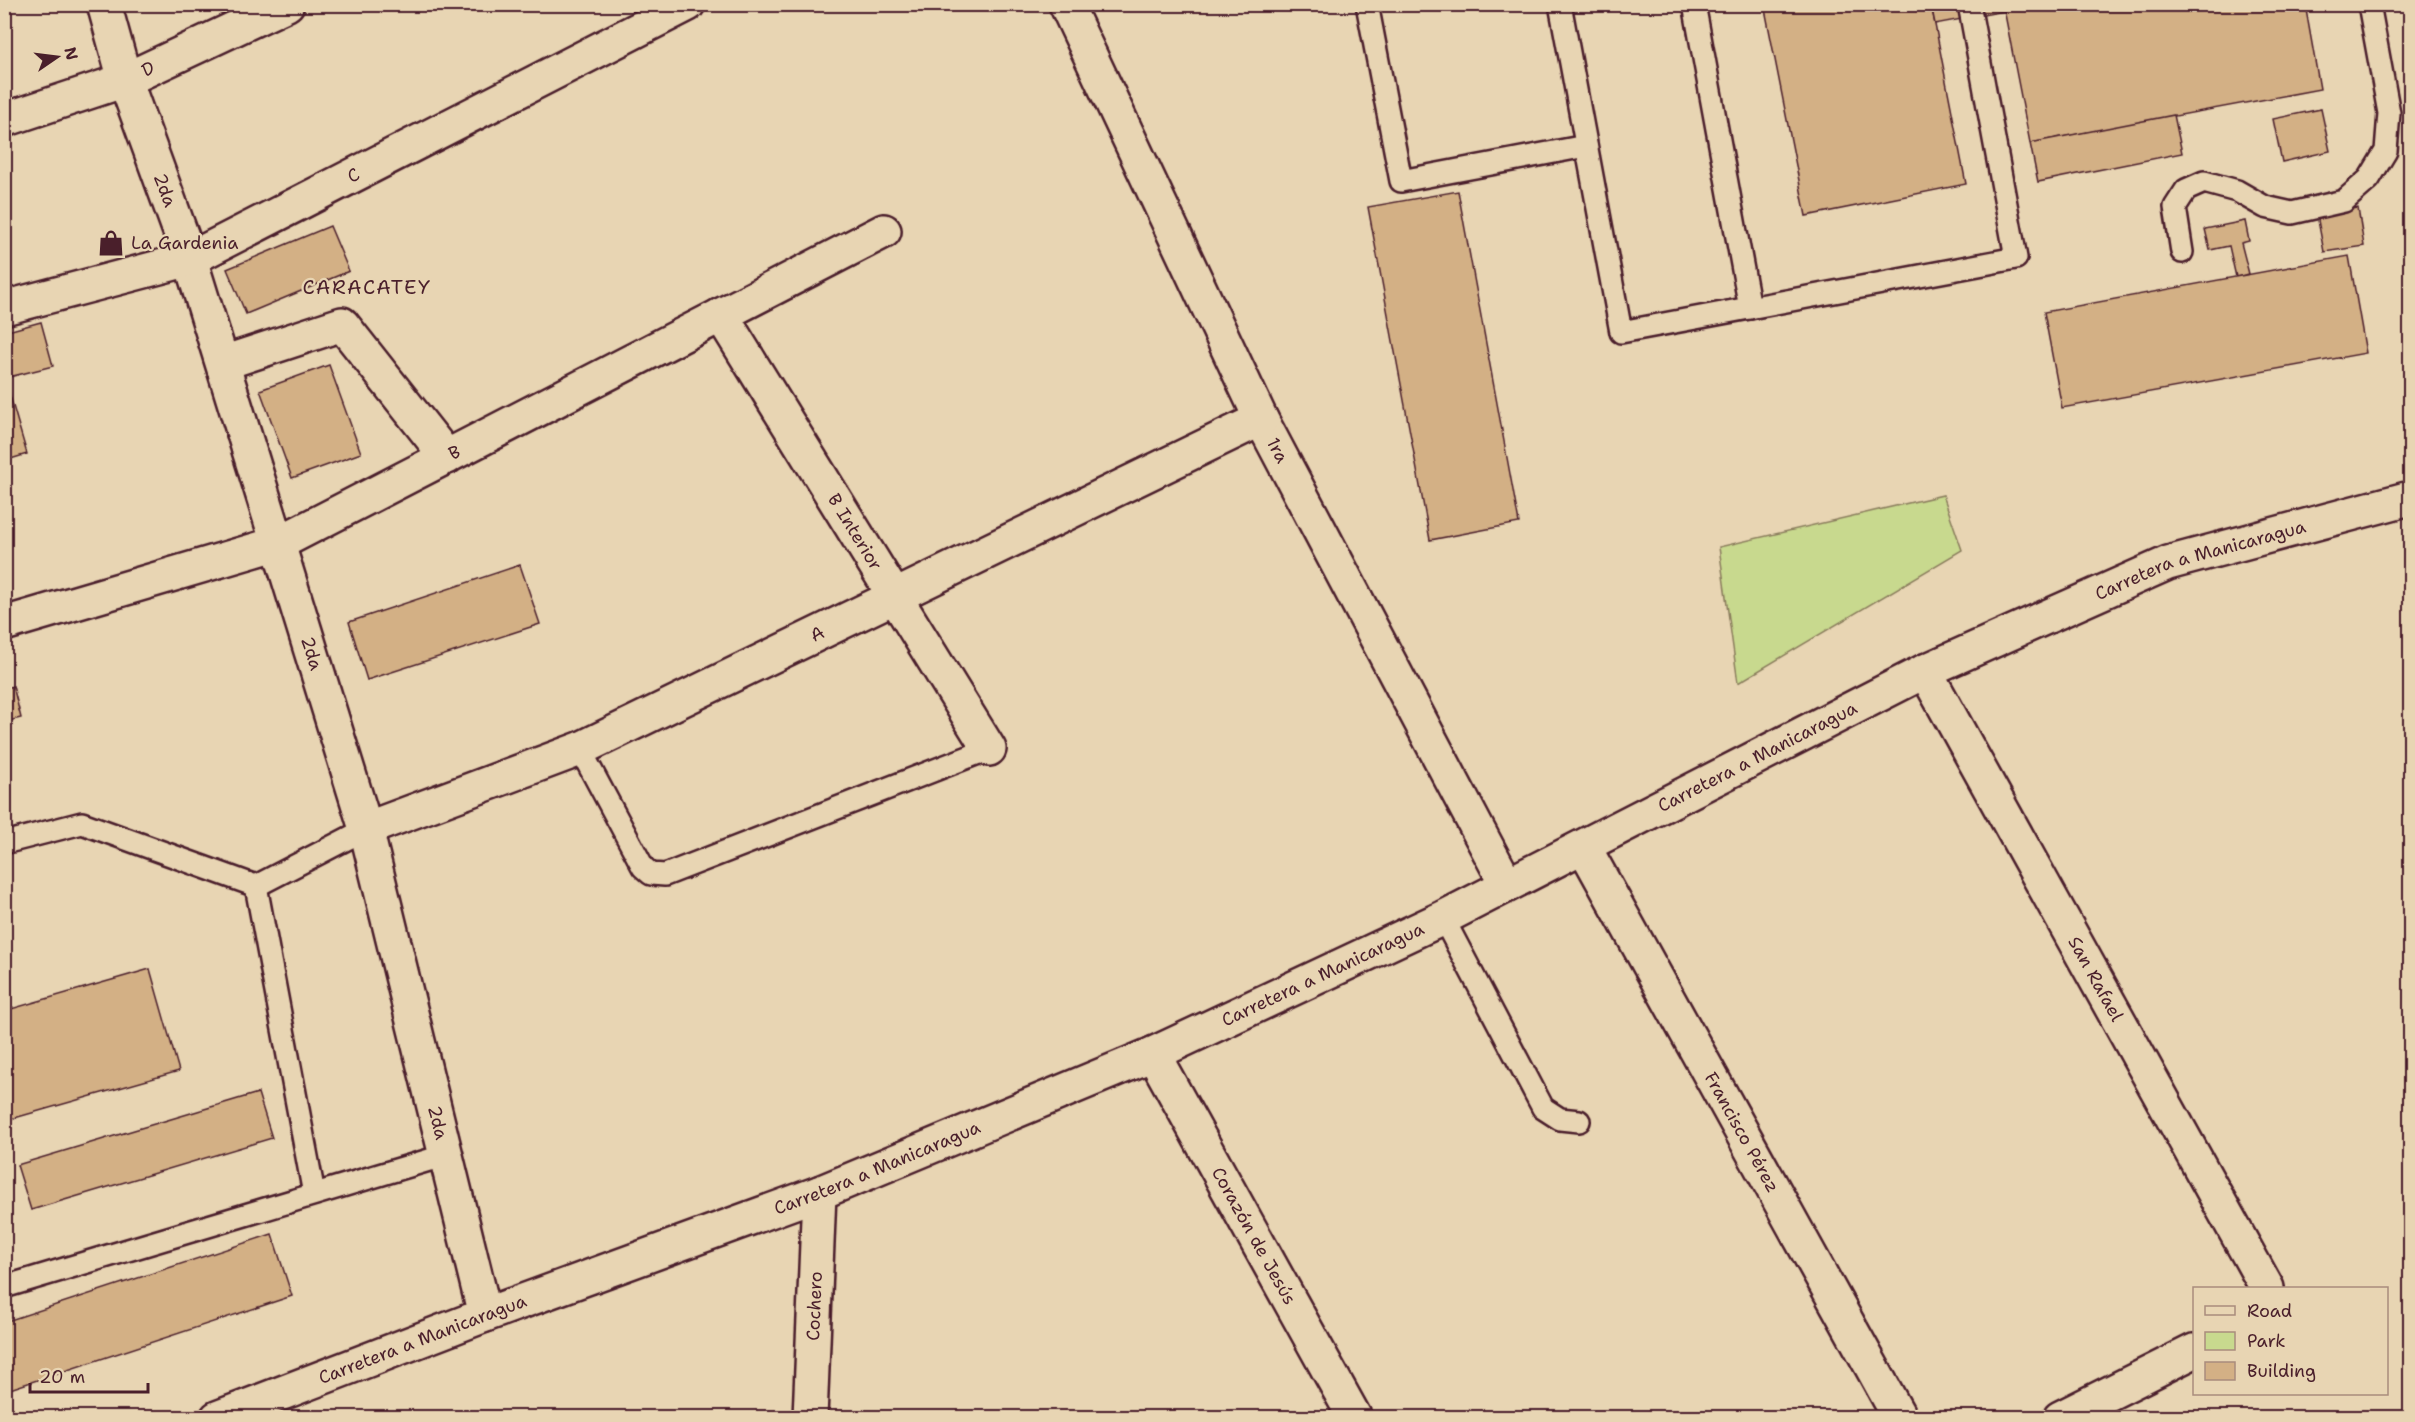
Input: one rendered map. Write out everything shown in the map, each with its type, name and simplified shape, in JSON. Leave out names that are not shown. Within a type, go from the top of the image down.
[{"type":"street","name":"2da","points":[[104,4],[125,80],[190,259],[366,829],[485,1315]]},
{"type":"street","name":"D","points":[[4,120],[125,80],[286,4]]},
{"type":"street","name":"C","points":[[4,308],[190,259],[688,4]]},
{"type":"street","name":"1ra","points":[[1066,4],[1261,419],[1507,885]]},
{"type":"street","name":"B","points":[[4,624],[279,543],[884,231]]},
{"type":"street","name":"B Interior","points":[[721,315],[989,749]]},
{"type":"street","points":[[223,363],[342,324],[447,457]]},
{"type":"street","name":"A","points":[[366,829],[580,749],[1261,419]]},
{"type":"street","name":"Carretera a Manicaragua","points":[[217,1418],[485,1315],[819,1193],[1153,1054],[1443,918],[1925,671],[2168,563],[2410,498]]},
{"type":"street","name":"San Rafael","points":[[1925,671],[2266,1287]]},
{"type":"street","name":"Francisco Pérez","points":[[1584,847],[1900,1418]]},
{"type":"street","name":"Corazón de Jesús","points":[[1153,1054],[1355,1418]]},
{"type":"street","name":"Cochero","points":[[810,1418],[819,1193]]},
{"type":"street","points":[[2060,1418],[2193,1352]]},
{"type":"lane","points":[[1367,4],[1401,181],[1586,146]]},
{"type":"lane","points":[[1560,4],[1621,332],[2016,258],[1969,4]]},
{"type":"lane","points":[[1694,4],[1750,308]]},
{"type":"lane","points":[[2182,252],[2175,207],[2186,190],[2204,182],[2237,191],[2265,207],[2292,213],[2344,201],[2369,179],[2386,152],[2389,113],[2369,4]]},
{"type":"lane","points":[[580,749],[643,867],[651,874],[665,875],[989,749]]},
{"type":"lane","points":[[4,843],[82,823],[256,886],[366,829]]},
{"type":"lane","points":[[256,886],[314,1194]]},
{"type":"lane","points":[[1443,918],[1543,1108],[1560,1119],[1579,1121]]},
{"type":"lane","points":[[4,1287],[446,1155]]},
{"type":"green space","points":[[1943,495],[1962,550],[1738,683],[1719,547]]},
{"type":"building","points":[[1764,4],[1931,4],[1966,184],[1806,216]]},
{"type":"building","points":[[1931,4],[2003,4],[2005,11],[1935,24]]},
{"type":"building","points":[[2003,4],[2305,4],[2320,89],[2030,143]]},
{"type":"building","points":[[2321,109],[2330,151],[2282,162],[2273,119]]},
{"type":"building","points":[[2174,115],[2182,153],[2038,182],[2030,143]]},
{"type":"building","points":[[1458,191],[1519,523],[1430,540],[1368,207]]},
{"type":"building","points":[[2358,208],[2364,246],[2324,252],[2317,215]]},
{"type":"building","points":[[2245,221],[2249,241],[2241,243],[2249,274],[2236,277],[2229,246],[2210,250],[2205,229]]},
{"type":"building","points":[[330,226],[349,271],[246,314],[227,269]]},
{"type":"building","points":[[2349,256],[2366,353],[2062,408],[2044,312]]},
{"type":"building","points":[[41,322],[53,366],[9,377],[4,362],[4,332]]},
{"type":"building","points":[[329,365],[361,453],[292,478],[260,390]]},
{"type":"building","points":[[4,375],[27,454],[4,461]]},
{"type":"building","points":[[520,565],[540,624],[367,680],[349,622]]},
{"type":"building","points":[[13,686],[21,718],[4,722],[4,689]]},
{"type":"building","points":[[150,969],[179,1071],[4,1121],[4,1011]]},
{"type":"building","points":[[258,1093],[272,1138],[31,1210],[17,1165]]},
{"type":"building","points":[[272,1234],[292,1296],[4,1391],[4,1322]]},
{"type":"place","name":"La Gardenia","points":[[111,243]]},
{"type":"district","name":"CARACATEY","points":[[367,287]]}]
